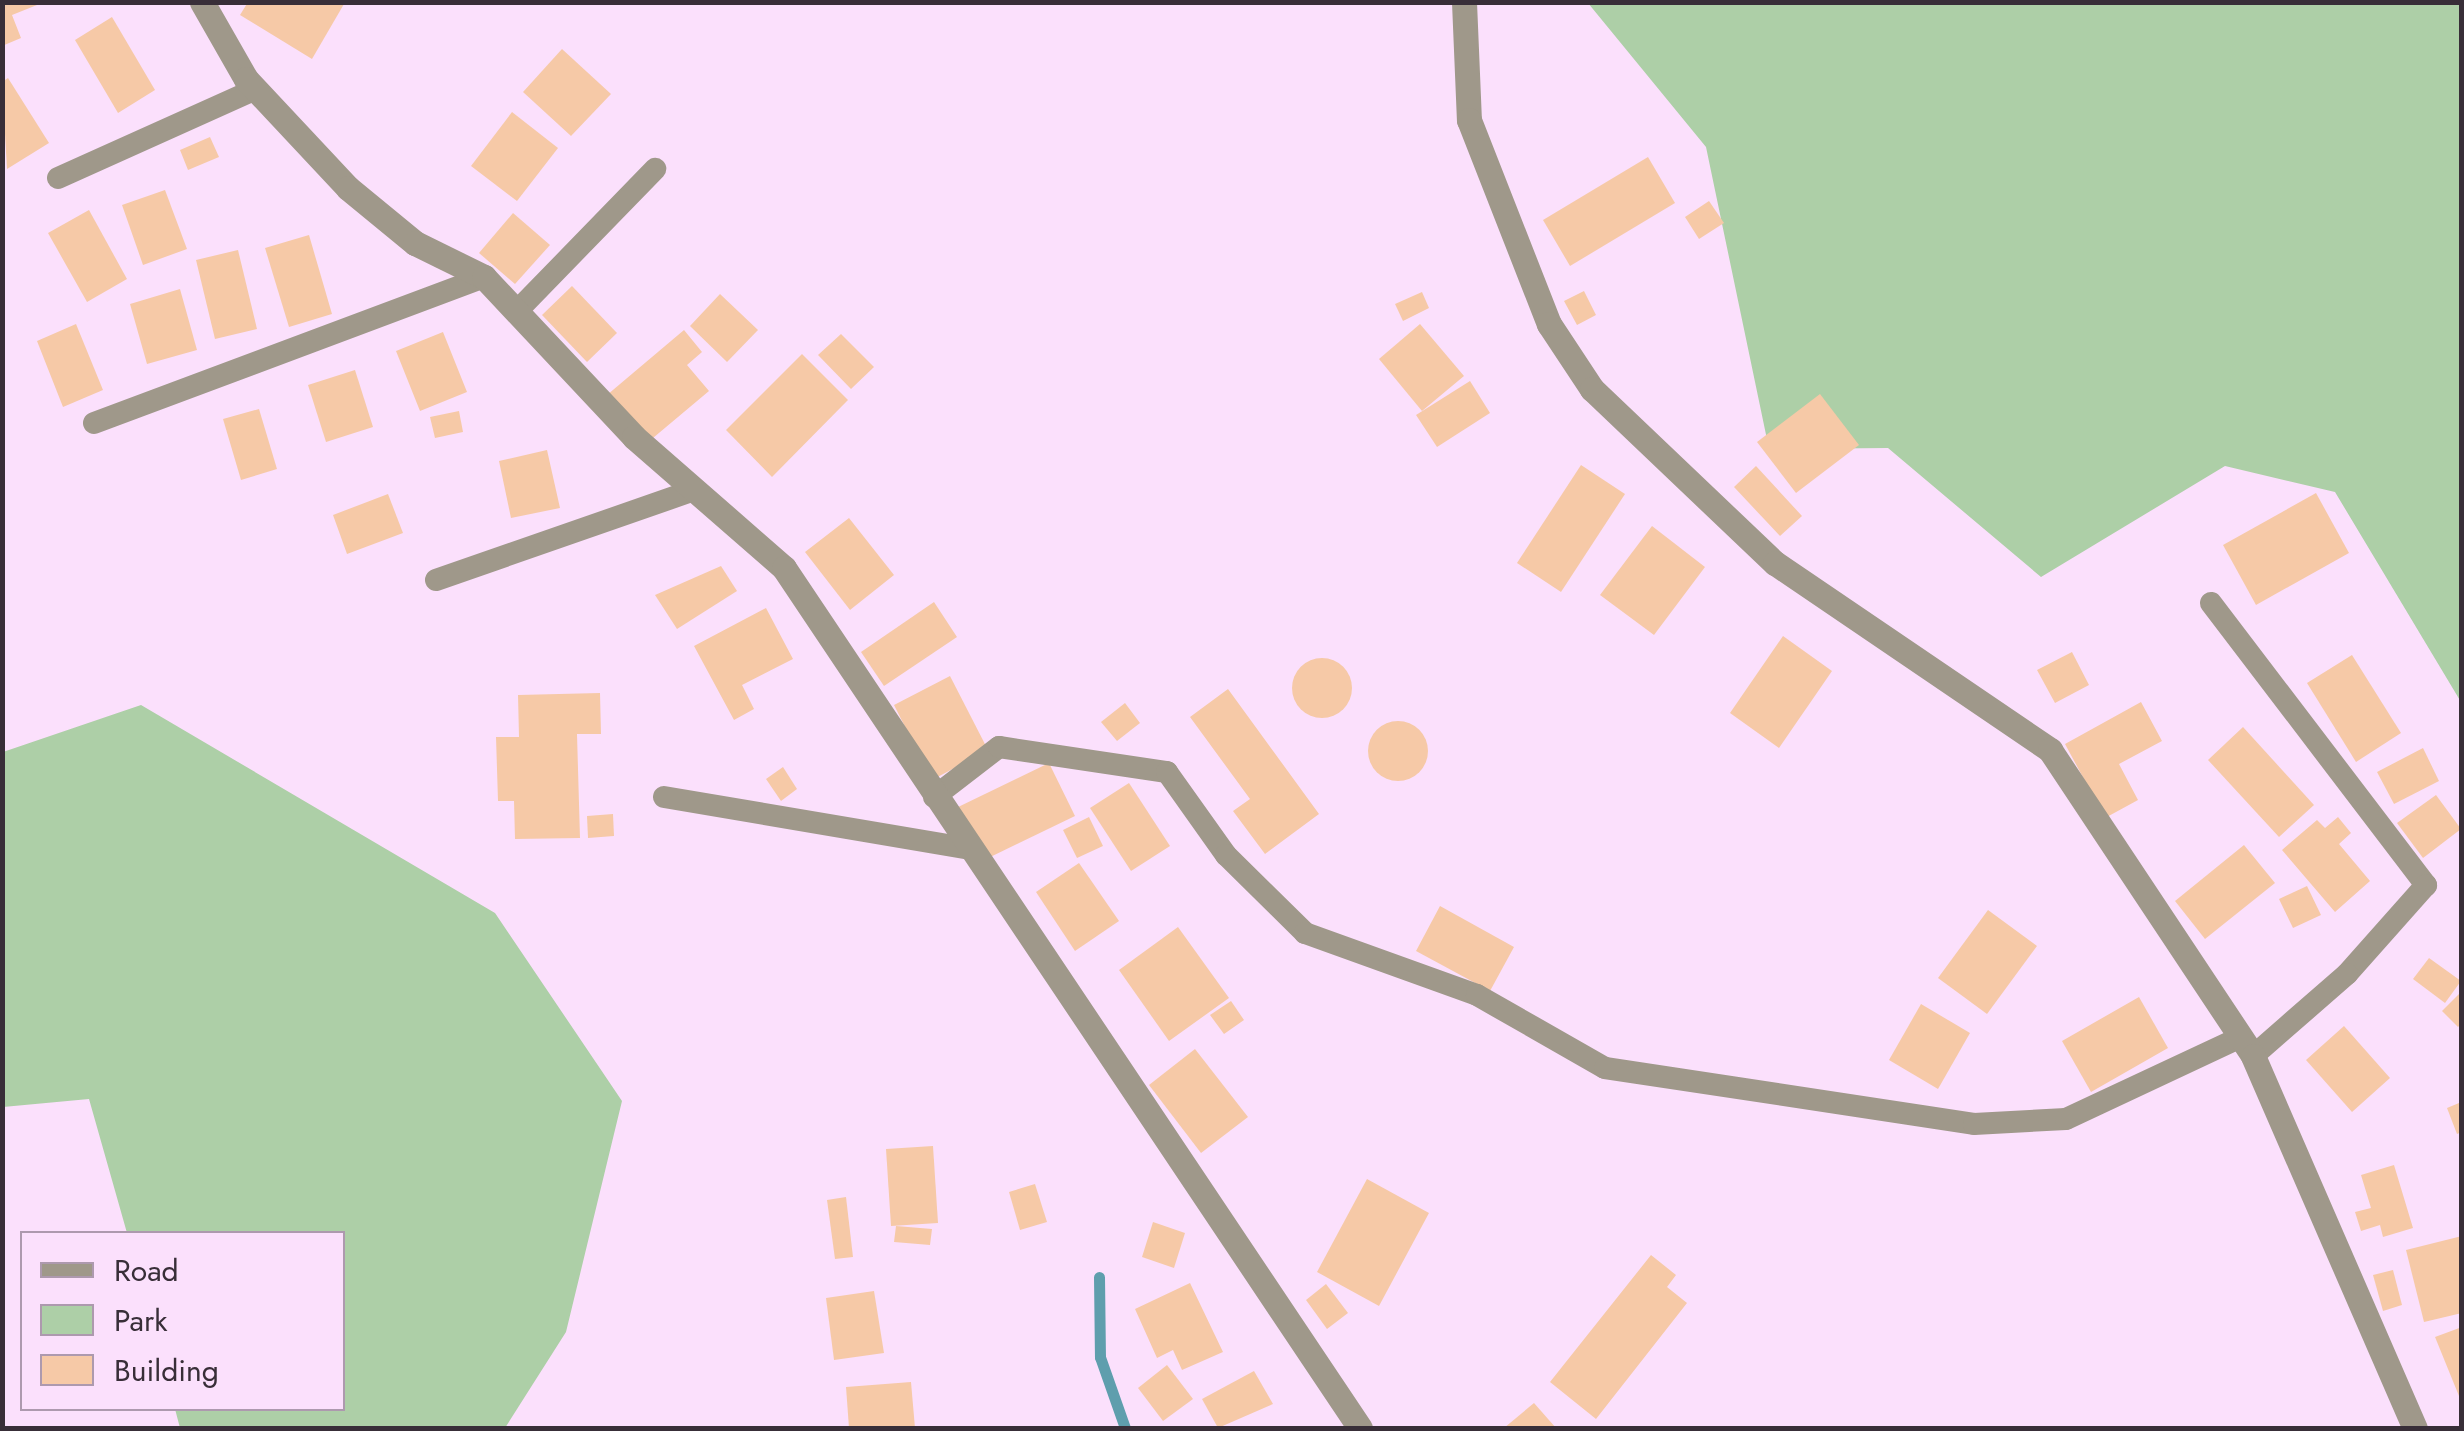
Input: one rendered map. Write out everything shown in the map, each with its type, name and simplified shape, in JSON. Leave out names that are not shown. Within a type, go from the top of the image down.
[{"type":"street","points":[[202,2],[256,89],[362,199],[415,243],[484,278],[694,490],[784,568],[966,848],[1360,1428]]},
{"type":"street","points":[[1464,2],[1469,120],[1549,324],[1592,389],[1775,563],[2050,750],[2247,1047],[2415,1428]]},
{"type":"lane","points":[[58,178],[256,89]]},
{"type":"lane","points":[[518,310],[654,169]]},
{"type":"lane","points":[[94,423],[484,278]]},
{"type":"lane","points":[[436,580],[694,490]]},
{"type":"lane","points":[[934,798],[999,746],[1168,772],[1226,855],[1305,933],[1478,995],[1605,1068],[1974,1124],[2066,1119],[2247,1047],[2346,974],[2426,885],[2211,603]]},
{"type":"lane","points":[[664,797],[966,848]]},
{"type":"green space","points":[[1588,3],[2461,3],[2461,702],[2335,492],[2225,466],[2041,577],[1888,448],[1769,449],[1706,147]]},
{"type":"green space","points":[[141,705],[495,913],[622,1101],[566,1332],[505,1428],[180,1428],[176,1411],[345,1411],[345,1231],[126,1231],[89,1099],[3,1107],[3,752]]},
{"type":"building","points":[[2,2],[42,3],[12,15],[21,38],[2,46]]},
{"type":"building","points":[[248,2],[344,4],[312,59],[240,15]]},
{"type":"building","points":[[112,17],[155,90],[118,113],[75,40]]},
{"type":"building","points":[[562,49],[611,94],[571,136],[523,92]]},
{"type":"building","points":[[8,78],[49,143],[7,169],[2,82]]},
{"type":"building","points":[[512,112],[558,148],[517,201],[471,166]]},
{"type":"building","points":[[210,137],[219,157],[188,170],[180,150]]},
{"type":"building","points":[[1648,157],[1675,203],[1570,266],[1543,220]]},
{"type":"building","points":[[165,190],[187,249],[143,265],[122,205]]},
{"type":"building","points":[[1709,201],[1724,223],[1699,239],[1685,217]]},
{"type":"building","points":[[89,210],[127,279],[87,302],[48,233]]},
{"type":"building","points":[[513,213],[550,245],[515,284],[479,253]]},
{"type":"building","points":[[309,235],[332,314],[289,327],[265,248]]},
{"type":"building","points":[[238,250],[257,329],[215,339],[196,260]]},
{"type":"building","points":[[572,286],[617,333],[587,362],[542,315]]},
{"type":"building","points":[[180,289],[197,350],[147,364],[130,304]]},
{"type":"building","points":[[1584,291],[1596,315],[1577,325],[1564,301]]},
{"type":"building","points":[[1422,292],[1429,308],[1403,321],[1395,304]]},
{"type":"building","points":[[720,294],[758,330],[727,362],[690,326]]},
{"type":"building","points":[[76,324],[103,390],[63,407],[37,341]]},
{"type":"building","points":[[1420,324],[1464,376],[1422,411],[1379,359]]},
{"type":"building","points":[[684,330],[702,352],[687,365],[709,391],[647,443],[607,395]]},
{"type":"building","points":[[443,332],[467,392],[420,411],[396,351]]},
{"type":"building","points":[[841,334],[874,367],[851,389],[818,355]]},
{"type":"building","points":[[802,354],[848,400],[772,477],[726,430]]},
{"type":"building","points":[[355,370],[373,427],[326,442],[308,385]]},
{"type":"building","points":[[1470,381],[1490,413],[1437,447],[1416,415]]},
{"type":"building","points":[[1820,394],[1859,445],[1796,493],[1757,442]]},
{"type":"building","points":[[259,409],[277,469],[241,480],[223,419]]},
{"type":"building","points":[[459,411],[463,432],[435,438],[430,417]]},
{"type":"building","points":[[547,450],[560,508],[511,518],[499,461]]},
{"type":"building","points":[[1581,465],[1625,494],[1561,592],[1517,563]]},
{"type":"building","points":[[1756,466],[1802,516],[1780,536],[1734,487]]},
{"type":"building","points":[[2316,493],[2349,553],[2256,605],[2223,545]]},
{"type":"building","points":[[388,494],[403,533],[347,554],[333,515]]},
{"type":"building","points":[[849,518],[894,575],[850,610],[805,552]]},
{"type":"building","points":[[1652,526],[1705,567],[1654,635],[1600,595]]},
{"type":"building","points":[[721,566],[737,591],[677,629],[655,595]]},
{"type":"building","points":[[934,602],[957,637],[884,686],[861,652]]},
{"type":"building","points":[[766,608],[793,659],[742,685],[754,709],[734,720],[694,646]]},
{"type":"building","points":[[1783,636],[1832,671],[1779,748],[1730,713]]},
{"type":"building","points":[[2072,652],[2089,685],[2055,703],[2037,670]]},
{"type":"building","points":[[2352,655],[2401,733],[2356,762],[2307,683]]},
{"type":"building","points":[[1322,658],[1343,667],[1352,688],[1343,709],[1322,718],[1301,709],[1292,688],[1301,667]]},
{"type":"building","points":[[950,676],[988,750],[932,780],[894,705]]},
{"type":"building","points":[[1228,689],[1319,814],[1265,854],[1233,811],[1250,799],[1190,717]]},
{"type":"building","points":[[600,693],[601,734],[577,734],[580,838],[515,839],[514,801],[498,801],[496,737],[519,737],[518,695]]},
{"type":"building","points":[[2141,702],[2162,741],[2119,764],[2138,800],[2105,818],[2065,744]]},
{"type":"building","points":[[1125,703],[1140,723],[1117,741],[1101,722]]},
{"type":"building","points":[[1398,721],[1420,729],[1428,751],[1420,773],[1398,781],[1376,773],[1368,751],[1376,729]]},
{"type":"building","points":[[2243,727],[2314,805],[2279,837],[2208,760]]},
{"type":"building","points":[[2423,748],[2439,781],[2394,804],[2377,772]]},
{"type":"building","points":[[1049,763],[1075,816],[980,862],[954,809]]},
{"type":"building","points":[[783,767],[797,789],[781,801],[766,779]]},
{"type":"building","points":[[1129,783],[1170,846],[1131,871],[1090,808]]},
{"type":"building","points":[[2436,795],[2461,829],[2423,858],[2397,823]]},
{"type":"building","points":[[613,814],[614,836],[588,838],[587,816]]},
{"type":"building","points":[[1089,817],[1103,846],[1077,858],[1063,830]]},
{"type":"building","points":[[2338,817],[2351,833],[2339,844],[2370,881],[2335,912],[2282,850],[2317,820],[2325,828]]},
{"type":"building","points":[[2244,845],[2275,883],[2205,939],[2175,901]]},
{"type":"building","points":[[1079,863],[1119,921],[1075,951],[1036,892]]},
{"type":"building","points":[[2307,886],[2321,915],[2293,928],[2279,899]]},
{"type":"building","points":[[1440,906],[1514,947],[1490,991],[1416,951]]},
{"type":"building","points":[[1988,910],[2037,946],[1987,1014],[1938,978]]},
{"type":"building","points":[[1178,927],[1229,998],[1169,1041],[1119,970]]},
{"type":"building","points":[[2429,958],[2461,981],[2445,1003],[2413,979]]},
{"type":"building","points":[[2462,991],[2462,1023],[2458,1027],[2442,1011]]},
{"type":"building","points":[[2139,997],[2168,1048],[2091,1092],[2062,1041]]},
{"type":"building","points":[[1231,1001],[1244,1020],[1224,1034],[1210,1015]]},
{"type":"building","points":[[1921,1004],[1970,1033],[1938,1089],[1889,1060]]},
{"type":"building","points":[[2344,1026],[2390,1078],[2352,1112],[2306,1060]]},
{"type":"building","points":[[1195,1049],[1248,1117],[1201,1153],[1149,1085]]},
{"type":"building","points":[[2459,1103],[2462,1132],[2457,1134],[2447,1108]]},
{"type":"building","points":[[933,1146],[938,1223],[891,1226],[886,1149]]},
{"type":"building","points":[[2394,1165],[2413,1228],[2383,1237],[2380,1225],[2361,1231],[2355,1212],[2371,1208],[2361,1175]]},
{"type":"building","points":[[1367,1179],[1429,1213],[1379,1306],[1317,1272]]},
{"type":"building","points":[[1035,1184],[1047,1222],[1020,1230],[1009,1192]]},
{"type":"building","points":[[846,1197],[853,1257],[835,1259],[827,1200]]},
{"type":"building","points":[[1153,1222],[1185,1233],[1174,1268],[1142,1257]]},
{"type":"building","points":[[896,1226],[932,1229],[930,1245],[894,1242]]},
{"type":"building","points":[[2462,1236],[2462,1313],[2424,1322],[2406,1250]]},
{"type":"building","points":[[1651,1255],[1676,1275],[1667,1287],[1687,1303],[1596,1419],[1550,1382]]},
{"type":"building","points":[[2393,1270],[2402,1305],[2383,1311],[2373,1275]]},
{"type":"building","points":[[1190,1283],[1223,1352],[1182,1370],[1173,1350],[1157,1358],[1135,1309]]},
{"type":"building","points":[[1326,1284],[1348,1313],[1327,1329],[1306,1300]]},
{"type":"building","points":[[874,1291],[884,1353],[834,1360],[826,1298]]},
{"type":"building","points":[[2462,1327],[2462,1401],[2461,1401],[2435,1337]]},
{"type":"building","points":[[1167,1365],[1193,1399],[1163,1421],[1138,1388]]},
{"type":"building","points":[[1254,1371],[1273,1404],[1218,1428],[1202,1399]]},
{"type":"building","points":[[911,1382],[915,1428],[849,1428],[846,1387]]},
{"type":"building","points":[[1534,1403],[1556,1428],[1504,1428]]},
{"type":"waterway","points":[[1099,1277],[1100,1357],[1125,1428]]}]
